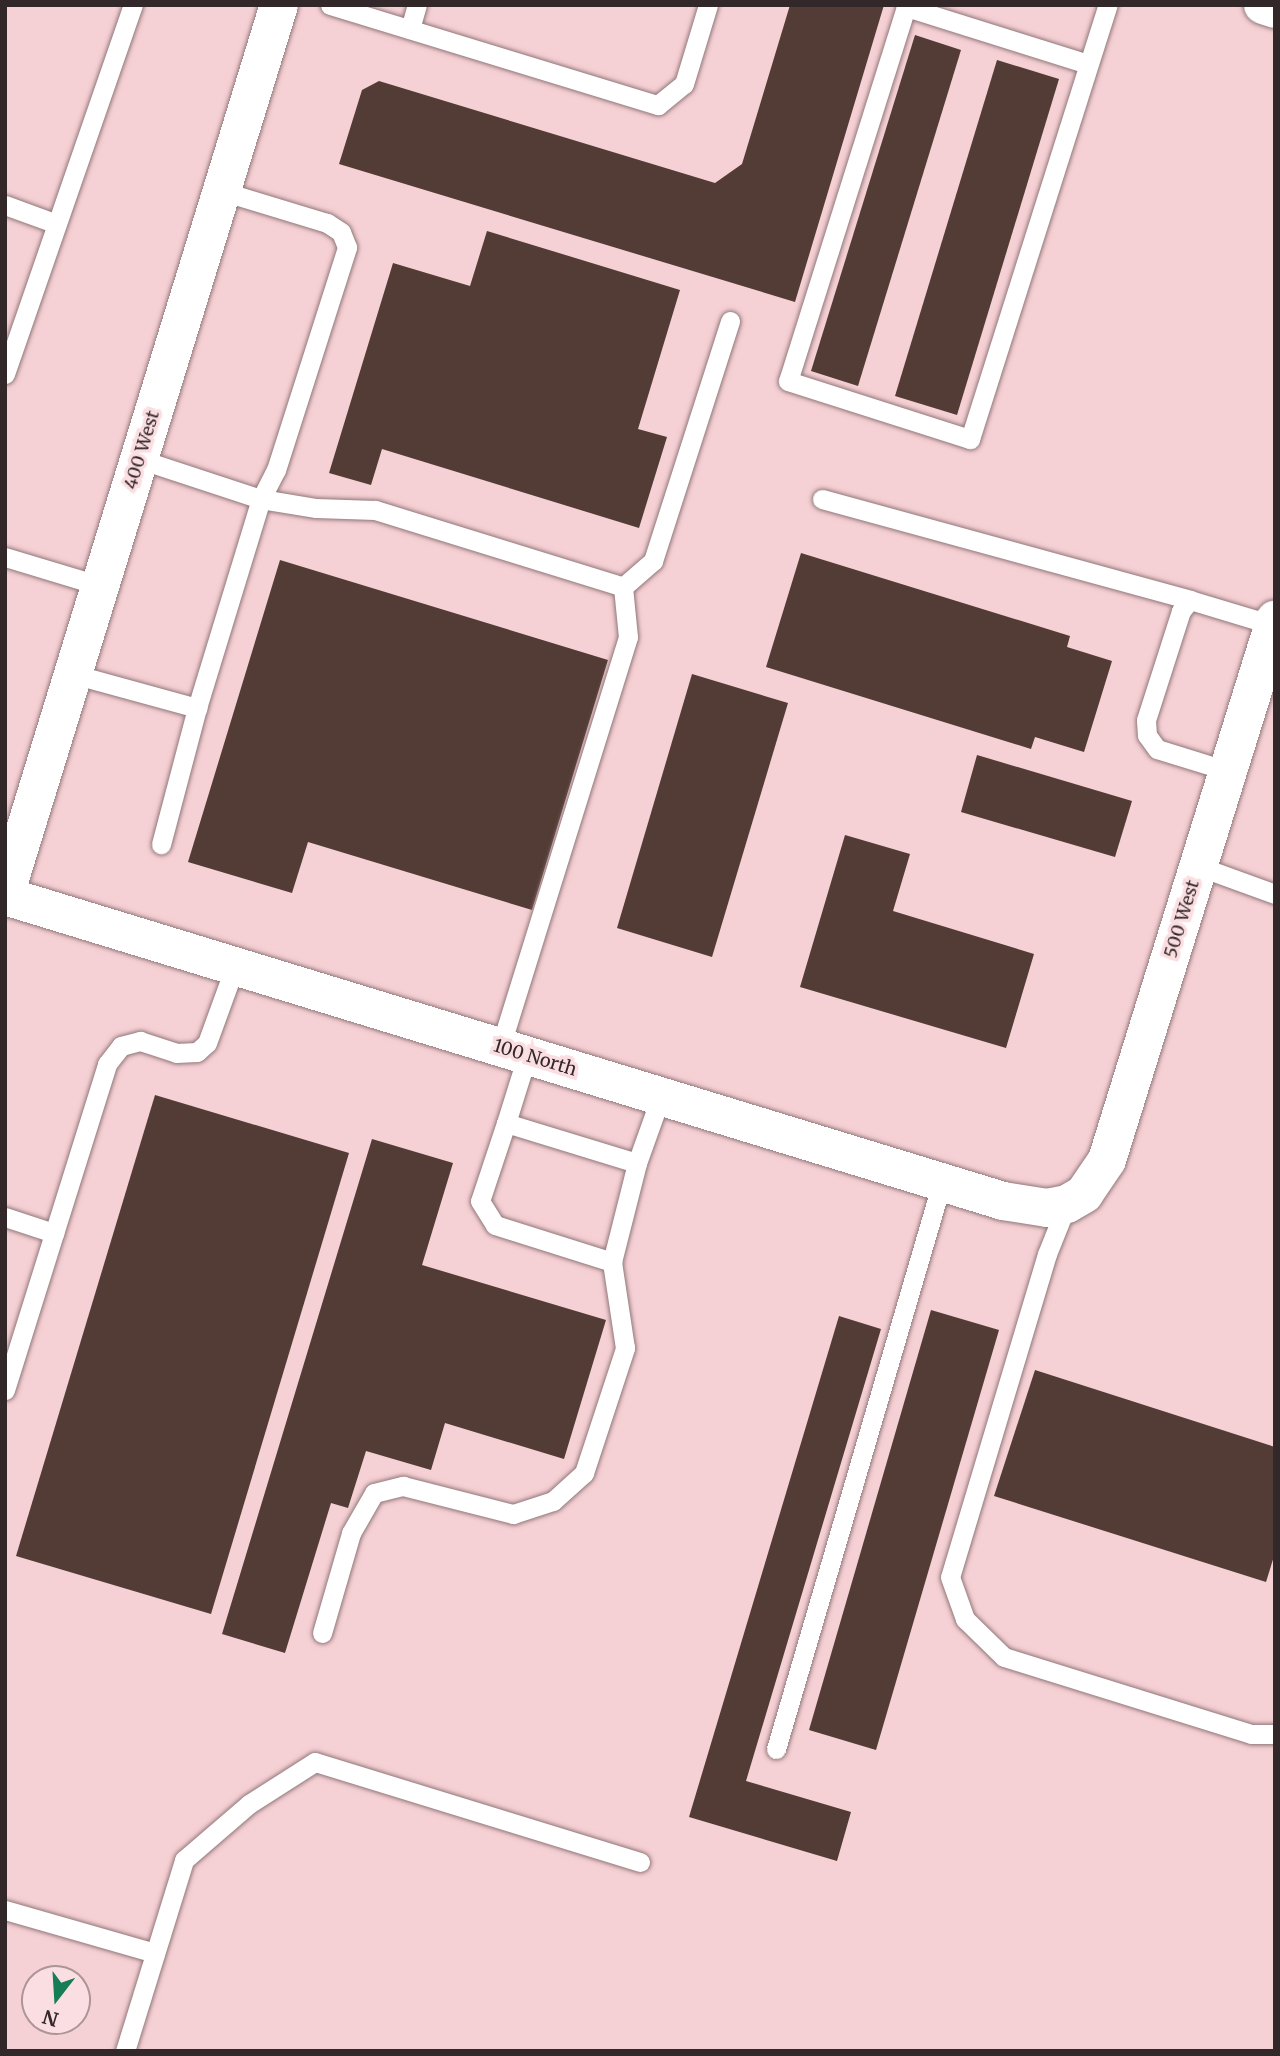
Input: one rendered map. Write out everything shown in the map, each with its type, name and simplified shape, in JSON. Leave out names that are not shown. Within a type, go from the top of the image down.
[{"type":"street","name":"400 West","points":[[5,896],[279,5]]},
{"type":"street","points":[[1263,5],[1275,9]]},
{"type":"street","name":"500 West","points":[[1068,1204],[1084,1194],[1107,1160],[1274,622]]},
{"type":"street","name":"100 North","points":[[5,896],[942,1182],[1026,1206],[1068,1204]]},
{"type":"lane","points":[[5,374],[133,5]]},
{"type":"lane","points":[[330,5],[658,105],[684,84],[708,5]]},
{"type":"lane","points":[[410,29],[417,5]]},
{"type":"lane","points":[[1088,64],[906,7],[788,381],[970,439],[1108,5]]},
{"type":"lane","points":[[161,844],[197,708],[261,499],[276,470],[347,247],[341,232],[327,223],[222,191]]},
{"type":"lane","points":[[5,205],[57,224]]},
{"type":"lane","points":[[623,587],[653,561],[730,321]]},
{"type":"lane","points":[[139,459],[261,499],[316,508],[375,510],[623,587]]},
{"type":"lane","points":[[822,499],[1274,622]]},
{"type":"lane","points":[[5,557],[101,586]]},
{"type":"lane","points":[[612,1262],[495,1225],[480,1201],[506,1123],[514,1051],[628,637],[623,587]]},
{"type":"lane","points":[[1190,600],[1181,611],[1146,720],[1147,736],[1157,749],[1228,771]]},
{"type":"lane","points":[[73,674],[197,708]]},
{"type":"lane","points":[[1198,866],[1275,894]]},
{"type":"lane","points":[[5,1390],[107,1064],[121,1046],[140,1041],[176,1053],[197,1052],[207,1043],[235,966]]},
{"type":"lane","points":[[322,1633],[351,1533],[374,1493],[403,1486],[513,1514],[554,1501],[584,1473],[625,1348],[612,1262],[637,1163],[661,1096]]},
{"type":"lane","points":[[506,1123],[637,1163]]},
{"type":"lane","points":[[776,1749],[942,1182]]},
{"type":"lane","points":[[1068,1204],[1047,1254],[950,1577],[965,1619],[1004,1657],[1251,1734],[1275,1734]]},
{"type":"lane","points":[[5,1217],[54,1233]]},
{"type":"lane","points":[[125,2051],[184,1860],[249,1804],[315,1762],[640,1862]]},
{"type":"lane","points":[[5,1910],[155,1953]]},
{"type":"shaded area","points":[[5,5],[1275,5],[1275,2051],[5,2051]]},
{"type":"building","points":[[790,5],[884,5],[795,302],[339,164],[362,90],[379,81],[715,183],[742,164]]},
{"type":"building","points":[[915,35],[961,50],[858,386],[811,371]]},
{"type":"building","points":[[997,60],[1059,79],[957,415],[895,396]]},
{"type":"building","points":[[487,231],[680,290],[638,429],[667,437],[639,528],[382,449],[371,485],[329,473],[393,263],[470,286]]},
{"type":"building","points":[[801,553],[1070,636],[1067,647],[1112,661],[1084,752],[1035,737],[1031,749],[766,667]]},
{"type":"building","points":[[280,560],[608,660],[532,910],[308,842],[292,893],[188,862]]},
{"type":"building","points":[[692,674],[788,703],[712,957],[617,928]]},
{"type":"building","points":[[977,755],[1132,801],[1115,857],[961,812]]},
{"type":"building","points":[[845,835],[910,854],[893,911],[1034,954],[1006,1048],[800,987]]},
{"type":"building","points":[[155,1095],[349,1153],[211,1614],[16,1556]]},
{"type":"building","points":[[372,1139],[453,1163],[422,1265],[606,1320],[564,1459],[445,1423],[431,1470],[366,1451],[348,1508],[331,1503],[285,1653],[222,1634]]},
{"type":"building","points":[[931,1310],[999,1330],[876,1750],[809,1730]]},
{"type":"building","points":[[839,1316],[881,1329],[746,1781],[851,1812],[837,1861],[689,1817]]},
{"type":"building","points":[[1035,1370],[1275,1447],[1275,1553],[1266,1582],[994,1496]]}]
